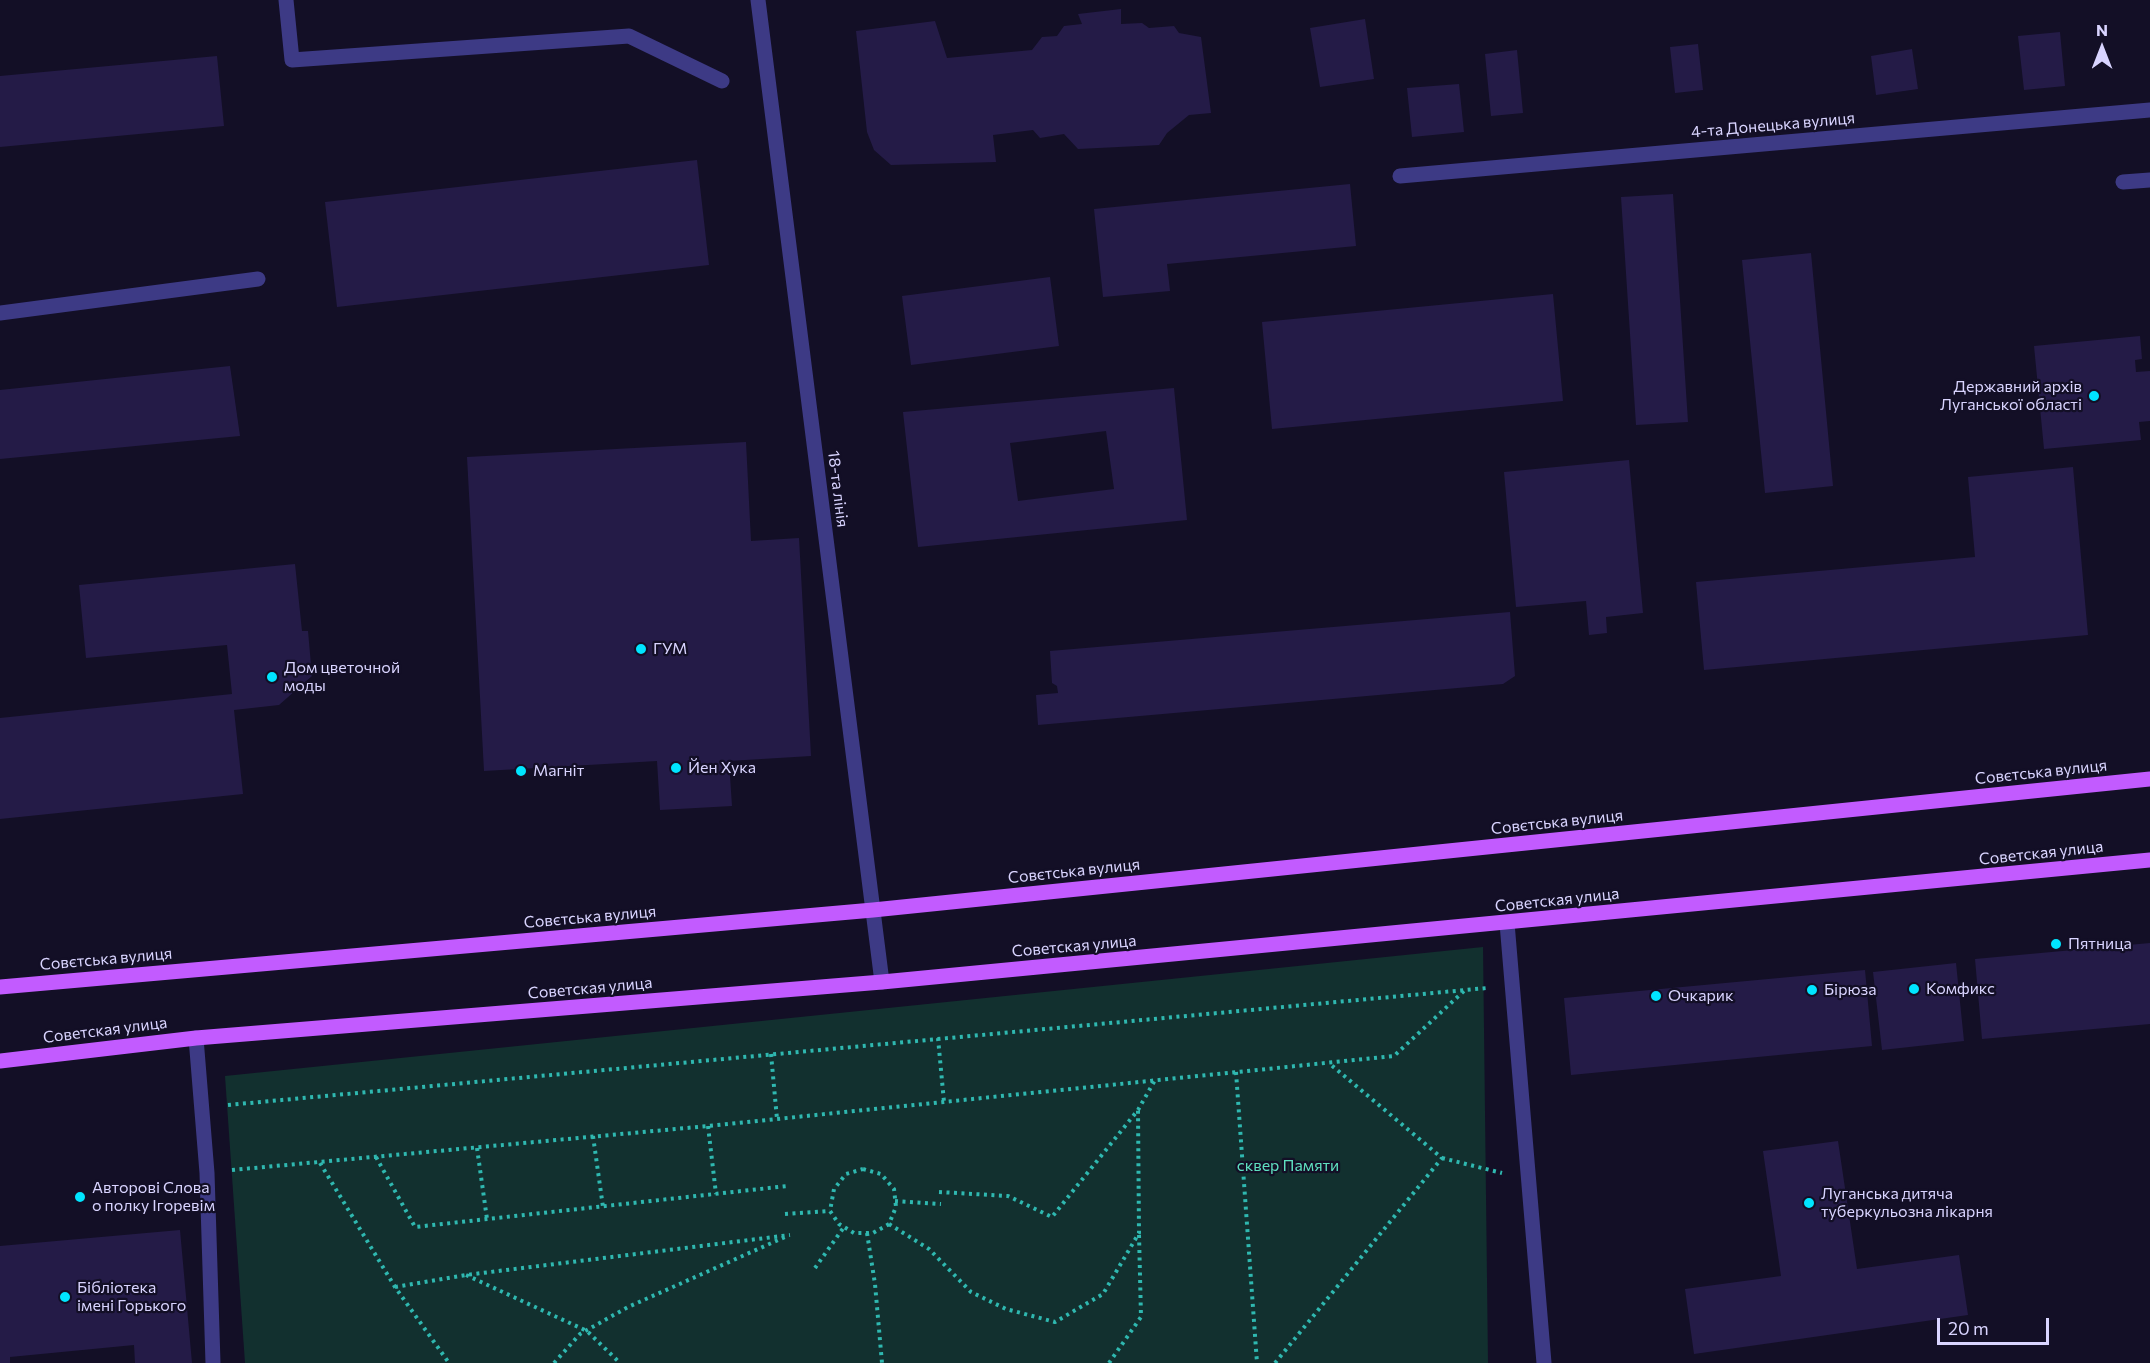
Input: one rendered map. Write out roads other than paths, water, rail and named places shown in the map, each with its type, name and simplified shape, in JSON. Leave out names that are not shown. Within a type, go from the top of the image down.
[{"type":"main road","name":"Совєтська вулиця","points":[[0,987],[873,910],[2150,779]]},
{"type":"main road","name":"Советская улица","points":[[0,1061],[196,1038],[882,982],[2150,860]]},
{"type":"street","points":[[286,0],[292,60],[628,36],[722,81]]},
{"type":"street","name":"18-та лінія","points":[[758,0],[882,982]]},
{"type":"street","name":"4-та Донецька вулиця","points":[[1400,176],[2150,110]]},
{"type":"street","points":[[2123,182],[2150,180]]},
{"type":"street","points":[[0,313],[258,279]]},
{"type":"street","points":[[1507,922],[1544,1363]]},
{"type":"street","points":[[196,1038],[207,1173],[213,1363]]},
{"type":"place","name":"Державний архів Луганської області","points":[[2094,396]]},
{"type":"place","name":"ГУМ","points":[[641,649]]},
{"type":"place","name":"Дом цветочной моды","points":[[272,677]]},
{"type":"place","name":"Йен Хука","points":[[676,768]]},
{"type":"place","name":"Магніт","points":[[521,771]]},
{"type":"place","name":"Пятница","points":[[2056,944]]},
{"type":"place","name":"Комфикс","points":[[1914,989]]},
{"type":"place","name":"Бірюза","points":[[1812,990]]},
{"type":"place","name":"Очкарик","points":[[1656,996]]},
{"type":"place","name":"Авторові Слова о полку Ігоревім","points":[[80,1197]]},
{"type":"place","name":"Луганська дитяча туберкульозна лікарня","points":[[1809,1203]]},
{"type":"place","name":"Бібліотека імені Горького","points":[[65,1297]]},
{"type":"park label","name":"сквер Памяти","points":[[1288,1166]]}]
